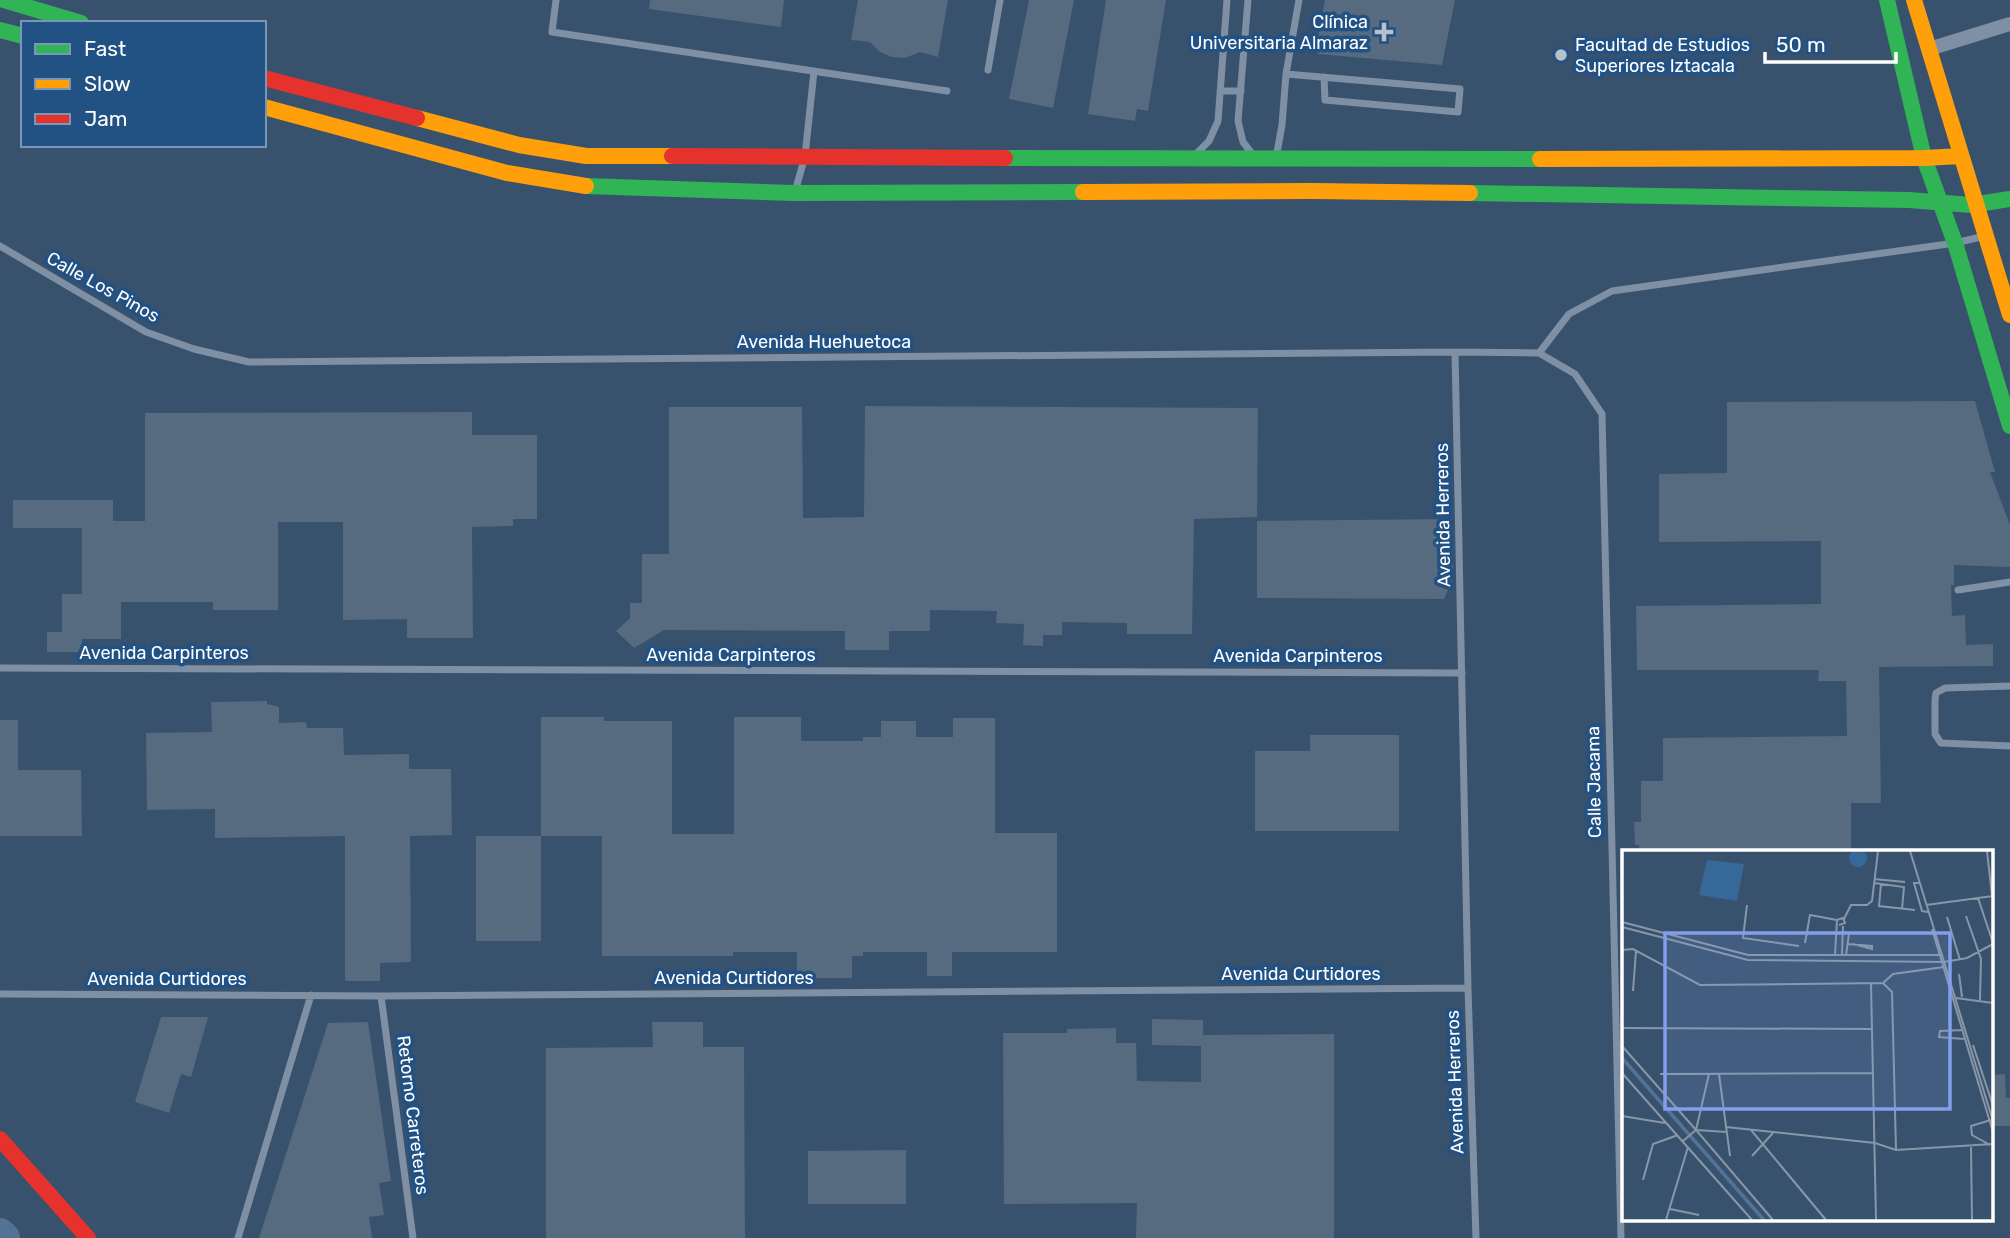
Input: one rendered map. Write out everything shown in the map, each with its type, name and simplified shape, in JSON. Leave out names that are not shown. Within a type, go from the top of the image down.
[{"type":"main road","points":[[4,0],[73,21]]},
{"type":"main road","points":[[1887,0],[1924,158],[1955,243],[2010,426]]},
{"type":"main road","points":[[1914,0],[2010,315]]},
{"type":"main road","points":[[0,30],[21,35]]},
{"type":"main road","points":[[266,79],[519,145],[586,156],[1276,158],[1311,175],[1941,203],[1977,204],[2010,199]]},
{"type":"main road","points":[[266,108],[507,173],[584,186],[795,193],[1961,156]]},
{"type":"main road","points":[[0,1139],[88,1238]]},
{"type":"street","points":[[1929,49],[2010,24]]},
{"type":"lane","points":[[556,0],[552,32],[947,91]]},
{"type":"lane","points":[[988,70],[1000,0]]},
{"type":"lane","points":[[1192,157],[1209,141],[1218,121],[1227,0]]},
{"type":"lane","points":[[1248,0],[1240,132],[1249,151],[1256,158]]},
{"type":"lane","points":[[1276,158],[1286,74],[1299,0]]},
{"type":"lane","points":[[795,193],[804,156],[814,71]]},
{"type":"lane","points":[[1286,74],[1324,77],[1460,89],[1458,112],[1325,100],[1324,77]]},
{"type":"lane","points":[[1221,91],[1241,91]]},
{"type":"lane","points":[[1455,352],[1539,353],[1569,314],[1612,291],[1955,243],[1986,236]]},
{"type":"lane","name":"Calle Los Pinos","points":[[0,246],[146,331],[194,349]]},
{"type":"lane","name":"Avenida Huehuetoca","points":[[194,349],[249,362],[1455,352]]},
{"type":"lane","name":"Avenida Herreros","points":[[1455,352],[1476,1238]]},
{"type":"lane","name":"Calle Jacama","points":[[1539,353],[1575,374],[1602,414],[1620,1238]]},
{"type":"lane","points":[[1958,590],[2010,582]]},
{"type":"lane","name":"Avenida Carpinteros","points":[[0,668],[1462,673]]},
{"type":"lane","points":[[2010,686],[1945,688],[1936,693],[1935,699],[1935,734],[1941,743],[2010,746]]},
{"type":"lane","name":"Avenida Curtidores","points":[[0,994],[381,996],[1468,988]]},
{"type":"lane","points":[[238,1238],[311,995]]},
{"type":"lane","name":"Retorno Carreteros","points":[[381,996],[413,1238]]},
{"type":"building","points":[[650,0],[784,0],[781,27],[649,9]]},
{"type":"building","points":[[858,0],[948,0],[938,57],[920,52],[905,58],[892,57],[880,52],[870,42],[851,40]]},
{"type":"building","points":[[1029,0],[1074,0],[1053,108],[1009,99]]},
{"type":"building","points":[[1106,0],[1166,0],[1148,111],[1137,109],[1135,121],[1088,114]]},
{"type":"building","name":"Clínica Universitaria Almaraz","points":[[1325,0],[1455,0],[1442,65],[1318,54],[1316,49]]},
{"type":"building","points":[[1975,401],[1995,472],[1990,472],[2010,525],[2010,567],[1954,565],[1954,585],[1951,585],[1952,616],[1965,615],[1966,645],[1993,644],[1993,666],[1879,667],[1881,803],[1851,803],[1851,850],[1639,850],[1639,845],[1635,845],[1634,822],[1641,822],[1641,781],[1663,781],[1663,738],[1847,736],[1846,681],[1818,681],[1819,670],[1637,670],[1636,606],[1821,604],[1821,541],[1659,542],[1659,474],[1727,473],[1727,402]]},
{"type":"building","points":[[865,406],[1258,408],[1257,517],[1194,519],[1192,634],[1127,634],[1127,623],[1062,622],[1062,635],[1043,635],[1043,646],[1023,645],[1024,624],[996,623],[997,611],[930,610],[930,631],[889,631],[889,650],[845,650],[845,631],[664,630],[634,648],[616,631],[630,618],[630,603],[642,603],[642,554],[669,554],[669,407],[802,407],[803,518],[864,517]]},
{"type":"building","points":[[472,412],[472,435],[537,435],[537,519],[513,519],[513,526],[472,527],[473,638],[407,638],[407,619],[343,620],[343,522],[278,522],[278,610],[213,610],[213,602],[121,602],[121,639],[82,639],[82,652],[47,652],[47,632],[62,632],[62,594],[82,594],[82,528],[13,528],[13,500],[113,500],[113,521],[145,521],[145,413]]},
{"type":"building","points":[[1452,519],[1453,578],[1444,599],[1257,598],[1257,521]]},
{"type":"building","points":[[267,701],[267,704],[279,707],[279,723],[306,722],[307,728],[343,728],[344,755],[409,754],[409,769],[451,769],[452,835],[410,836],[411,962],[380,963],[380,981],[345,981],[345,836],[215,838],[215,809],[147,810],[146,733],[212,732],[211,702]]},
{"type":"building","points":[[541,717],[672,721],[672,834],[734,834],[734,717],[801,717],[801,741],[863,741],[863,737],[881,737],[881,721],[916,721],[916,737],[953,737],[953,718],[995,718],[995,833],[1057,833],[1057,952],[952,952],[952,976],[927,976],[927,952],[863,952],[863,956],[852,956],[852,978],[797,978],[797,952],[733,952],[733,956],[602,956],[602,836],[541,836]]},
{"type":"building","points":[[0,720],[18,720],[18,770],[81,770],[82,836],[0,836]]},
{"type":"building","points":[[1310,735],[1399,735],[1399,831],[1255,831],[1255,751],[1310,751]]},
{"type":"building","points":[[476,836],[541,836],[541,941],[476,941]]},
{"type":"building","points":[[161,1017],[208,1017],[191,1077],[181,1074],[169,1113],[135,1102]]},
{"type":"building","points":[[1152,1019],[1203,1020],[1203,1035],[1334,1034],[1334,1238],[1136,1238],[1137,1203],[1004,1204],[1003,1033],[1067,1033],[1067,1029],[1116,1028],[1116,1043],[1136,1043],[1137,1081],[1201,1082],[1201,1046],[1152,1045]]},
{"type":"building","points":[[368,1022],[391,1181],[379,1183],[384,1215],[369,1217],[372,1238],[259,1238],[328,1023]]},
{"type":"building","points":[[652,1022],[703,1022],[703,1047],[744,1047],[745,1238],[546,1238],[546,1048],[653,1047]]},
{"type":"building","points":[[2005,1074],[2006,1098],[2010,1098],[2010,1126],[1993,1126],[1993,1075]]},
{"type":"building","points":[[906,1150],[906,1204],[808,1204],[808,1151]]},
{"type":"waterway","points":[[0,1234],[4,1238]]},
{"type":"traffic: fast","points":[[4,0],[74,21]]},
{"type":"traffic: fast","points":[[1887,0],[1924,158],[1955,243],[2010,426]]},
{"type":"traffic: fast","points":[[0,30],[21,35]]},
{"type":"traffic: fast","points":[[1005,158],[1540,159]]},
{"type":"traffic: fast","points":[[586,186],[795,193],[1083,192]]},
{"type":"traffic: fast","points":[[1470,193],[1909,200],[1971,205],[2010,199]]},
{"type":"traffic: slow","points":[[1914,0],[2010,315]]},
{"type":"traffic: slow","points":[[266,108],[507,173],[586,186]]},
{"type":"traffic: slow","points":[[417,118],[519,145],[586,156],[672,156]]},
{"type":"traffic: slow","points":[[1540,159],[1961,156]]},
{"type":"traffic: slow","points":[[1083,192],[1470,193]]},
{"type":"traffic: jam","points":[[266,79],[417,118]]},
{"type":"traffic: jam","points":[[672,156],[1005,158]]},
{"type":"traffic: jam","points":[[0,1139],[88,1238]]},
{"type":"place","name":"Clínica Universitaria Almaraz","points":[[1384,32]]},
{"type":"place","name":"Facultad de Estudios Superiores Iztacala","points":[[1561,55]]}]
